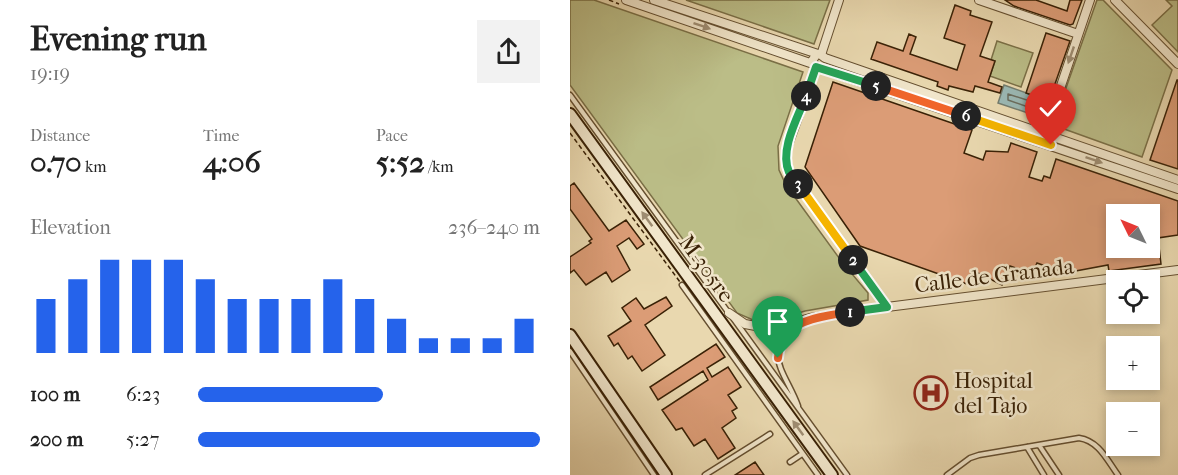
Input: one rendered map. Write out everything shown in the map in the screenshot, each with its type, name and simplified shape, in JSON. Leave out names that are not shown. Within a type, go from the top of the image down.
[{"type":"main road","name":"M-305re","points":[[575,112],[832,475]]},
{"type":"main road","points":[[570,335],[645,453],[666,475]]},
{"type":"street","points":[[626,0],[1178,189]]},
{"type":"street","points":[[654,0],[1178,180]]},
{"type":"street","points":[[820,56],[839,0]]},
{"type":"street","points":[[980,0],[1001,4],[1078,34]]},
{"type":"street","points":[[1045,133],[1090,0]]},
{"type":"street","points":[[1115,0],[1178,64]]},
{"type":"street","points":[[820,56],[812,59],[816,66],[787,148],[786,160],[789,172],[887,307]]},
{"type":"street","name":"Calle de Granada","points":[[729,313],[745,324],[766,329],[810,318],[1178,270]]},
{"type":"lane","points":[[570,93],[575,112],[729,313],[847,475]]},
{"type":"lane","points":[[682,285],[818,475]]},
{"type":"lane","points":[[799,409],[780,370],[778,352],[790,331],[810,318]]},
{"type":"lane","points":[[570,351],[645,453],[654,475]]},
{"type":"lane","points":[[705,475],[770,434]]},
{"type":"lane","points":[[947,475],[979,455],[1079,438],[1095,445],[1118,475]]},
{"type":"lane","points":[[1039,445],[1059,475]]},
{"type":"lane","points":[[1028,447],[1044,475]]},
{"type":"lane","points":[[790,462],[802,453]]},
{"type":"path","points":[[570,133],[682,285]]},
{"type":"green space","points":[[570,0],[594,0],[803,72],[778,146],[779,170],[786,185],[842,262],[868,293],[868,300],[805,311],[769,322],[753,320],[737,313],[570,85]]},
{"type":"green space","points":[[686,0],[830,0],[814,44]]},
{"type":"green space","points":[[1097,0],[1103,0],[1172,70],[1142,157],[1053,125]]},
{"type":"green space","points":[[1166,0],[1178,0],[1178,52],[1152,25],[1172,6]]},
{"type":"green space","points":[[997,41],[1033,53],[1021,87],[990,76],[995,61],[991,60]]},
{"type":"water","points":[[1004,85],[1043,99],[1037,116],[998,103]]},
{"type":"building","points":[[1005,0],[1036,0],[1067,11],[1070,0],[1082,0],[1073,24],[1070,25],[1014,6]]},
{"type":"building","points":[[955,5],[971,11],[970,15],[992,22],[980,56],[995,61],[988,82],[1002,87],[1000,93],[975,86],[973,92],[949,86],[948,90],[937,86],[938,82],[871,59],[877,42],[903,51],[909,34],[916,37],[910,54],[957,70],[965,45],[944,38]]},
{"type":"building","points":[[1046,33],[1070,41],[1049,101],[1026,93]]},
{"type":"building","points":[[1178,80],[1178,169],[1150,160]]},
{"type":"building","points":[[833,82],[972,130],[964,153],[983,160],[986,151],[1008,152],[1011,143],[1037,152],[1029,177],[1042,181],[1044,176],[1050,178],[1056,159],[1178,201],[1178,235],[1160,238],[1160,204],[1106,204],[1106,258],[1160,258],[1160,255],[1161,264],[1116,270],[1109,270],[1108,265],[1065,273],[1037,263],[1032,274],[1010,266],[1002,285],[972,270],[967,284],[860,246],[805,167]]},
{"type":"building","points":[[574,183],[609,231],[626,220],[644,244],[637,249],[629,238],[617,246],[630,270],[612,282],[606,272],[586,285],[574,270],[570,273],[570,257],[591,243],[589,241],[592,239],[570,209],[570,186]]},
{"type":"building","points":[[666,297],[672,306],[645,325],[665,355],[642,371],[632,356],[628,359],[618,343],[614,346],[608,336],[631,321],[622,308],[636,298],[644,309]]},
{"type":"building","points":[[716,344],[725,357],[707,368],[712,377],[728,367],[741,387],[728,395],[737,408],[732,411],[736,418],[722,428],[735,448],[718,459],[705,439],[694,446],[682,428],[676,430],[662,410],[708,380],[703,371],[658,400],[650,387]]},
{"type":"building","points":[[755,462],[764,475],[735,475]]},
{"type":"place","name":"Hospital del Tajo","points":[[931,393]]},
{"type":"route","points":[[778,358],[780,346],[786,335],[810,318],[887,307],[789,172],[786,160],[787,148],[816,67],[1051,145]]}]
